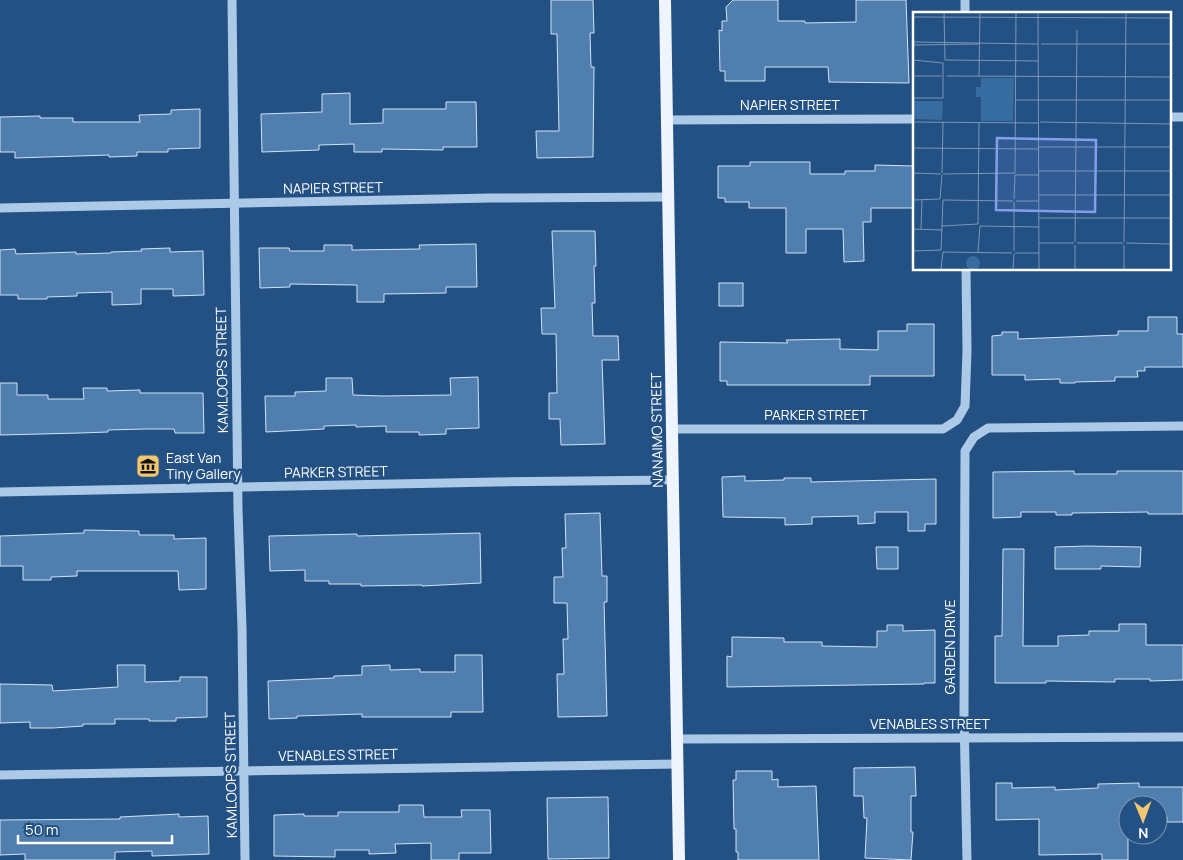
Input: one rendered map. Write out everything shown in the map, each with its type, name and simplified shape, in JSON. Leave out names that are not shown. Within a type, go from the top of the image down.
[{"type":"main road","name":"NANAIMO STREET","points":[[664,0],[679,860]]},
{"type":"street","name":"KAMLOOPS STREET","points":[[232,0],[237,488],[245,860]]},
{"type":"street","points":[[1170,117],[1183,117]]},
{"type":"street","name":"NAPIER STREET","points":[[666,120],[913,119]]},
{"type":"street","name":"NAPIER STREET","points":[[0,208],[490,198],[668,197]]},
{"type":"street","name":"PARKER STREET","points":[[672,429],[943,429],[957,420],[965,406],[967,351],[966,270]]},
{"type":"street","name":"GARDEN DRIVE","points":[[967,860],[963,581],[965,451],[974,437],[988,428],[1183,426]]},
{"type":"street","name":"PARKER STREET","points":[[0,492],[673,480]]},
{"type":"street","name":"VENABLES STREET","points":[[677,739],[1183,737]]},
{"type":"street","name":"VENABLES STREET","points":[[0,775],[677,764]]},
{"type":"building","points":[[551,0],[593,0],[594,33],[590,33],[591,67],[594,67],[593,157],[537,158],[536,131],[559,131],[557,34],[551,34]]},
{"type":"building","points":[[733,0],[778,0],[778,21],[805,21],[805,23],[856,22],[856,0],[906,0],[909,83],[829,82],[828,67],[765,67],[765,81],[725,81],[725,71],[720,71],[719,30],[722,31],[722,21],[727,21],[726,7]]},
{"type":"building","points":[[350,93],[350,124],[383,123],[383,109],[446,109],[446,102],[476,102],[477,147],[443,147],[443,150],[382,149],[382,152],[354,152],[354,144],[319,145],[319,150],[262,152],[261,114],[322,112],[322,94]]},
{"type":"building","points":[[200,109],[200,148],[168,149],[168,152],[137,152],[137,156],[109,157],[109,155],[15,158],[15,152],[0,152],[0,117],[40,116],[40,118],[73,118],[73,122],[140,122],[139,115],[171,114],[171,110]]},
{"type":"building","points":[[750,162],[810,162],[810,174],[845,174],[845,171],[875,171],[875,165],[913,166],[913,208],[871,208],[871,222],[863,222],[864,261],[844,262],[843,229],[806,229],[806,253],[786,253],[786,208],[749,208],[749,202],[725,202],[725,198],[718,198],[718,166],[750,166]]},
{"type":"building","points":[[552,231],[595,231],[596,266],[594,266],[595,303],[592,303],[593,336],[618,336],[619,360],[602,360],[605,444],[561,445],[560,419],[549,419],[549,393],[557,393],[556,334],[542,334],[541,308],[555,308]]},
{"type":"building","points":[[476,244],[477,287],[446,287],[446,293],[384,294],[384,302],[357,302],[357,285],[290,284],[290,287],[260,288],[259,248],[289,248],[290,251],[324,251],[324,245],[352,245],[352,250],[420,249],[419,245]]},
{"type":"building","points":[[170,248],[170,252],[203,251],[204,295],[173,296],[173,289],[141,289],[141,304],[112,305],[112,292],[77,293],[77,296],[47,297],[47,299],[18,299],[18,295],[0,295],[0,250],[15,249],[16,254],[76,252],[76,254]]},
{"type":"building","points":[[719,283],[743,283],[743,306],[719,306]]},
{"type":"building","points":[[1148,317],[1177,317],[1177,334],[1183,334],[1183,367],[1145,367],[1145,371],[1137,371],[1138,377],[1115,377],[1115,381],[1075,383],[1060,383],[1060,379],[1025,380],[1025,375],[992,375],[992,336],[1002,335],[1002,332],[1018,332],[1018,339],[1118,335],[1118,331],[1148,331]]},
{"type":"building","points":[[907,324],[934,324],[934,376],[870,376],[870,385],[727,385],[727,381],[720,381],[720,342],[788,343],[786,340],[840,339],[840,349],[878,350],[878,331],[907,331]]},
{"type":"building","points":[[478,377],[479,428],[446,429],[446,434],[419,435],[419,432],[386,432],[386,426],[356,427],[356,425],[324,426],[324,429],[266,432],[265,396],[295,396],[295,392],[326,391],[326,378],[352,378],[353,395],[383,396],[451,395],[450,378]]},
{"type":"building","points":[[0,383],[17,383],[17,395],[48,395],[48,399],[84,399],[83,388],[107,388],[107,391],[140,390],[140,393],[203,393],[204,433],[175,433],[174,429],[145,429],[0,435]]},
{"type":"building","points":[[1074,471],[1074,474],[1117,474],[1117,471],[1183,471],[1183,514],[1148,514],[1148,512],[1056,515],[1056,512],[1021,512],[1021,517],[993,518],[993,472]]},
{"type":"building","points":[[745,476],[745,481],[784,480],[784,478],[811,478],[811,482],[936,479],[936,524],[925,524],[925,531],[908,531],[908,512],[875,512],[875,523],[858,524],[858,516],[812,517],[812,524],[785,525],[785,518],[723,517],[722,477]]},
{"type":"building","points":[[600,513],[602,576],[607,576],[607,602],[604,602],[607,716],[558,717],[557,674],[564,674],[563,639],[568,639],[567,603],[554,603],[554,577],[563,577],[562,548],[566,548],[565,514]]},
{"type":"building","points":[[84,530],[139,531],[139,535],[174,535],[174,539],[206,538],[206,589],[179,590],[178,571],[77,571],[77,576],[51,577],[51,580],[23,580],[23,566],[0,566],[0,536],[84,533]]},
{"type":"building","points":[[480,533],[481,583],[422,586],[361,586],[361,584],[329,584],[329,581],[305,581],[305,570],[270,571],[269,536]]},
{"type":"building","points":[[876,547],[898,547],[898,569],[877,569]]},
{"type":"building","points":[[1055,547],[1141,547],[1140,567],[1101,566],[1101,569],[1055,569]]},
{"type":"building","points":[[1003,549],[1024,549],[1023,646],[1058,646],[1058,636],[1089,635],[1089,631],[1119,631],[1119,624],[1146,624],[1146,645],[1183,645],[1183,680],[1115,679],[1115,682],[1046,681],[1046,683],[995,683],[995,636],[1002,636]]},
{"type":"building","points":[[887,625],[903,625],[903,631],[935,630],[935,683],[727,687],[727,656],[732,657],[732,637],[784,638],[784,642],[822,642],[822,646],[877,647],[877,631],[887,631]]},
{"type":"building","points":[[455,655],[482,655],[483,712],[451,712],[451,717],[362,717],[362,714],[269,719],[268,681],[362,675],[362,666],[390,665],[390,670],[420,669],[420,672],[455,672]]},
{"type":"building","points":[[117,665],[145,665],[145,682],[180,681],[180,677],[207,677],[207,717],[176,718],[176,721],[115,719],[115,724],[83,724],[83,726],[53,728],[30,728],[30,722],[0,723],[0,684],[52,685],[53,691],[118,687]]},
{"type":"building","points":[[915,767],[916,796],[911,796],[911,832],[913,832],[911,860],[865,858],[867,818],[864,818],[863,796],[854,796],[854,768]]},
{"type":"building","points":[[736,771],[772,771],[772,780],[778,779],[778,787],[816,786],[819,860],[738,860],[736,829],[734,829],[733,780],[736,780]]},
{"type":"building","points":[[996,783],[1012,783],[1012,788],[1055,787],[1055,790],[1098,788],[1098,784],[1139,783],[1139,787],[1183,787],[1183,822],[1168,822],[1168,795],[1118,795],[1118,845],[1128,845],[1128,860],[1102,860],[1102,854],[1039,855],[1039,819],[996,820]]},
{"type":"building","points":[[608,797],[609,858],[548,859],[547,798]]},
{"type":"building","points":[[399,805],[423,805],[424,817],[462,817],[461,810],[490,810],[491,853],[459,853],[459,860],[431,860],[431,843],[395,844],[396,853],[369,854],[369,850],[335,850],[335,857],[274,856],[274,815],[338,816],[338,812],[399,812]]},
{"type":"building","points":[[179,814],[179,817],[208,816],[209,854],[152,856],[152,851],[115,852],[115,860],[25,860],[25,854],[0,855],[0,820],[120,819],[120,817]]},
{"type":"place","name":"East Van Tiny Gallery","points":[[148,466]]}]
